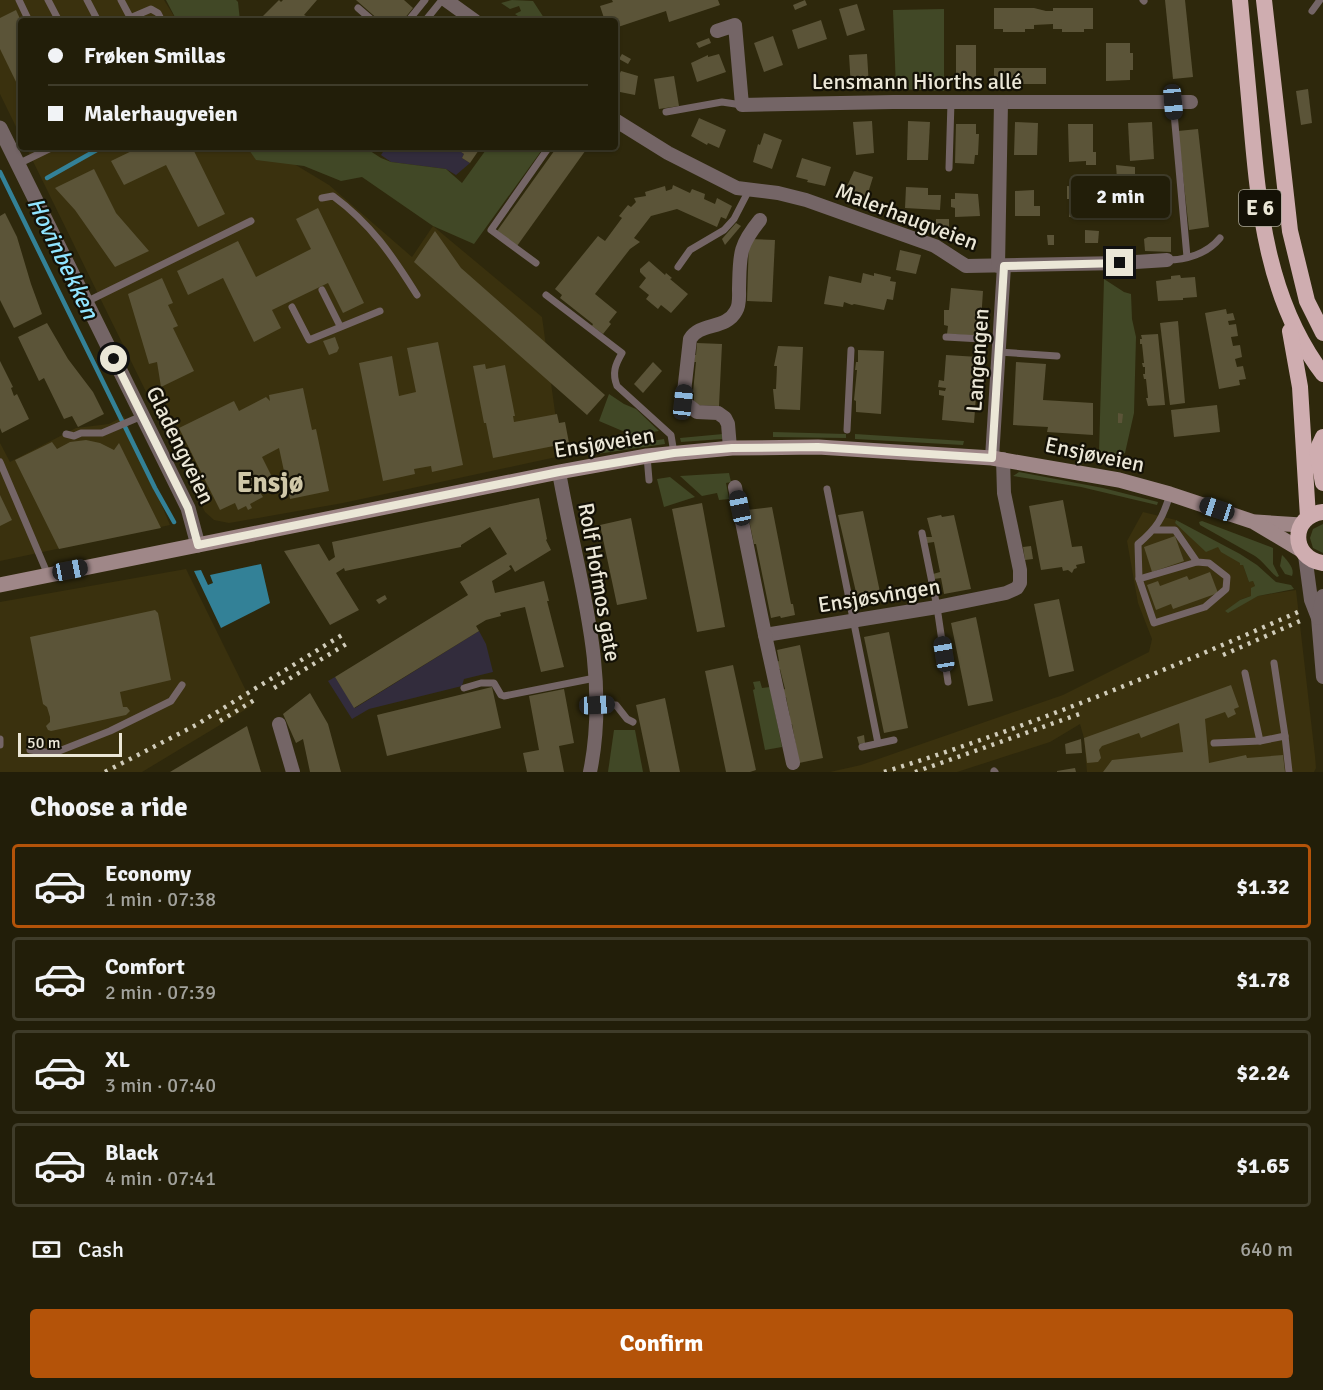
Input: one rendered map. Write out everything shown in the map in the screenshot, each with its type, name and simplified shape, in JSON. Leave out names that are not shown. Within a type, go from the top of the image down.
[{"type":"highway","name":"E 6","points":[[1240,0],[1256,181],[1265,238],[1285,307],[1300,387],[1311,518],[1298,538],[1303,552]]},
{"type":"highway","name":"E 6","points":[[1264,0],[1290,231],[1307,301],[1323,333]]},
{"type":"highway","points":[[1299,273],[1323,306]]},
{"type":"highway","name":"E 6","points":[[1285,307],[1301,340],[1323,374]]},
{"type":"highway","points":[[1323,436],[1317,450],[1323,483]]},
{"type":"highway","points":[[1303,552],[1310,559],[1323,563]]},
{"type":"main road","name":"Ensjøveien","points":[[0,585],[559,472],[647,456],[730,448],[818,447],[997,458],[1119,480],[1254,522],[1303,552]]},
{"type":"main road","name":"Ensjøveien","points":[[1254,522],[1311,518]]},
{"type":"street","points":[[444,0],[471,18]]},
{"type":"street","points":[[717,31],[735,25],[742,105]]},
{"type":"street","name":"Langengen","points":[[997,458],[1001,266],[1001,102]]},
{"type":"street","name":"Lensmann Hiorths allé","points":[[742,105],[1191,102]]},
{"type":"street","name":"Malerhaugveien","points":[[618,122],[668,153],[737,188],[778,193],[806,200],[935,246],[966,266],[1167,260]]},
{"type":"street","name":"Gladengveien","points":[[0,128],[86,302],[130,422],[188,509],[198,545]]},
{"type":"street","points":[[730,448],[728,424],[725,418],[718,413],[697,412],[683,402],[690,339],[700,329],[724,322],[736,312],[739,304],[740,251],[746,237],[760,220]]},
{"type":"street","name":"Ensjøsvingen","points":[[765,635],[937,607],[1006,593],[1017,588],[1020,583],[1020,570],[997,458]]},
{"type":"street","name":"Rolf Hofmos gate","points":[[559,472],[592,639],[597,705],[590,772]]},
{"type":"street","points":[[735,487],[793,763]]},
{"type":"street","points":[[1303,552],[1311,600],[1318,618],[1323,677]]},
{"type":"street","points":[[1318,618],[1323,596]]},
{"type":"street","points":[[279,724],[292,772]]},
{"type":"lane","points":[[19,0],[28,18]]},
{"type":"lane","points":[[48,0],[57,18]]},
{"type":"lane","points":[[87,0],[96,18]]},
{"type":"lane","points":[[121,0],[127,18]]},
{"type":"lane","points":[[410,18],[425,0]]},
{"type":"lane","points":[[428,18],[444,0]]},
{"type":"lane","points":[[1312,11],[1320,0]]},
{"type":"lane","points":[[358,8],[370,18]]},
{"type":"lane","points":[[129,18],[151,9],[158,13],[160,18]]},
{"type":"lane","points":[[666,112],[722,102],[742,105]]},
{"type":"lane","points":[[949,168],[951,102]]},
{"type":"lane","points":[[1173,102],[1187,257]]},
{"type":"lane","points":[[18,164],[47,150]]},
{"type":"lane","points":[[536,263],[491,230],[547,150]]},
{"type":"lane","points":[[678,267],[690,250],[724,230],[734,219],[749,190]]},
{"type":"lane","points":[[322,198],[333,196],[355,213],[390,252],[417,295]]},
{"type":"lane","points":[[86,302],[251,221]]},
{"type":"lane","points":[[1167,260],[1187,257],[1209,248],[1220,238]]},
{"type":"lane","points":[[322,290],[340,326]]},
{"type":"lane","points":[[546,295],[622,353],[613,376],[617,386],[671,435],[674,453]]},
{"type":"lane","points":[[292,307],[309,340],[380,311]]},
{"type":"lane","points":[[946,337],[1057,356]]},
{"type":"lane","points":[[847,430],[851,350]]},
{"type":"lane","points":[[66,434],[74,436],[102,433],[130,422]]},
{"type":"lane","points":[[647,456],[649,480]]},
{"type":"lane","points":[[0,462],[48,575]]},
{"type":"lane","points":[[827,489],[878,743]]},
{"type":"lane","points":[[1139,579],[1197,562],[1209,563],[1227,577],[1226,589],[1205,607],[1154,623],[1139,579],[1138,544],[1155,530],[1165,512],[1170,494]]},
{"type":"lane","points":[[1155,530],[1175,530],[1197,562]]},
{"type":"lane","points":[[922,533],[937,607],[948,682]]},
{"type":"lane","points":[[1274,663],[1289,772]]},
{"type":"lane","points":[[1245,673],[1260,741]]},
{"type":"lane","points":[[464,688],[494,683],[504,696],[596,678]]},
{"type":"lane","points":[[30,750],[54,753],[110,731],[171,701],[182,685]]},
{"type":"lane","points":[[597,705],[616,705],[627,719],[633,722]]},
{"type":"lane","points":[[1214,743],[1260,741],[1285,736]]},
{"type":"lane","points":[[0,739],[0,745]]},
{"type":"lane","points":[[862,747],[894,740]]},
{"type":"shaded area","points":[[0,0],[164,0],[175,18],[18,18],[18,131],[0,94]]},
{"type":"shaded area","points":[[27,150],[271,150],[329,185],[412,257],[433,226],[542,317],[561,456],[343,503],[229,523],[214,520],[205,512]]},
{"type":"shaded area","points":[[384,150],[458,150],[464,154],[462,158],[470,163],[456,175],[446,169],[391,162],[381,155]]},
{"type":"shaded area","points":[[124,416],[170,525],[0,561],[0,443],[10,462],[76,428],[109,424]]},
{"type":"shaded area","points":[[1143,512],[1176,520],[1175,523],[1218,546],[1243,565],[1249,582],[1253,581],[1255,586],[1251,596],[1240,600],[1226,612],[1258,596],[1296,590],[1315,756],[1314,772],[1087,772],[1084,738],[1080,724],[1050,742],[957,772],[830,772],[861,765],[1063,695],[1149,652],[1152,639],[1138,603],[1127,541]]},
{"type":"shaded area","points":[[186,569],[253,705],[142,772],[0,772],[0,602]]},
{"type":"shaded area","points":[[479,631],[486,644],[493,672],[464,679],[462,686],[369,709],[352,719],[328,681],[335,677],[355,708]]},
{"type":"green space","points":[[166,0],[236,0],[238,2],[240,18],[175,18]]},
{"type":"green space","points":[[512,0],[533,1],[544,18],[521,18],[515,14],[521,11],[519,6],[510,9],[501,3]]},
{"type":"green space","points":[[944,9],[944,91],[896,89],[893,10]]},
{"type":"green space","points":[[249,150],[369,150],[391,162],[446,169],[462,183],[486,150],[542,150],[474,244],[433,226],[362,177],[341,181],[304,166],[256,160]]},
{"type":"green space","points":[[1104,279],[1131,294],[1132,319],[1136,337],[1134,413],[1125,453],[1119,456],[1099,452]]},
{"type":"green space","points":[[609,394],[636,409],[659,431],[632,435],[599,421]]},
{"type":"green space","points":[[773,432],[846,434],[846,438],[773,437]]},
{"type":"green space","points":[[723,434],[723,439],[681,442],[680,438]]},
{"type":"green space","points":[[855,434],[964,441],[963,445],[855,439]]},
{"type":"green space","points":[[664,439],[665,444],[597,454],[597,450]]},
{"type":"green space","points":[[1019,472],[1103,488],[1158,502],[1157,505],[1081,487],[1013,476]]},
{"type":"green space","points":[[729,473],[731,482],[726,483],[729,499],[719,500],[717,493],[702,496],[680,476]]},
{"type":"green space","points":[[670,477],[695,497],[664,507],[657,479]]},
{"type":"green space","points":[[1176,520],[1240,554],[1276,582],[1291,585],[1294,589],[1258,596],[1228,613],[1225,611],[1240,600],[1251,596],[1251,588],[1255,586],[1253,581],[1249,582],[1243,565],[1221,552],[1218,547],[1206,552],[1175,523]]},
{"type":"green space","points":[[1202,521],[1273,548],[1273,564],[1279,576],[1274,575],[1255,556],[1200,525],[1199,522]]},
{"type":"green space","points":[[1323,524],[1323,553],[1313,548],[1310,538],[1313,529]]},
{"type":"green space","points":[[1282,555],[1292,568],[1292,576],[1285,574],[1280,566]]},
{"type":"green space","points":[[760,681],[762,688],[770,687],[782,747],[765,750],[753,690],[755,689],[753,682]]},
{"type":"green space","points":[[614,730],[635,730],[643,772],[608,772]]},
{"type":"water","points":[[261,564],[270,603],[221,628],[194,571],[201,570],[208,585],[213,583],[210,575]]},
{"type":"building","points":[[279,0],[281,2],[283,0],[317,0],[304,15],[306,16],[304,18],[261,18]]},
{"type":"building","points":[[356,0],[404,0],[413,8],[405,18],[377,18]]},
{"type":"building","points":[[612,0],[718,0],[720,5],[669,22],[666,11],[618,27],[618,18],[604,18],[600,6],[613,2]]},
{"type":"building","points":[[805,0],[807,5],[795,10],[793,5]]},
{"type":"building","points":[[1165,0],[1185,0],[1193,77],[1173,79]]},
{"type":"building","points":[[857,4],[865,30],[847,36],[839,9]]},
{"type":"building","points":[[994,8],[1034,8],[1053,11],[1053,8],[1093,8],[1093,29],[1084,29],[1084,32],[1062,32],[1062,29],[1053,29],[1053,24],[1034,25],[1034,29],[1025,29],[1025,32],[1003,32],[1003,29],[994,29]]},
{"type":"building","points":[[16,10],[20,18],[18,86],[0,49],[0,18]]},
{"type":"building","points":[[821,20],[827,39],[798,49],[792,30]]},
{"type":"building","points":[[773,36],[783,65],[764,72],[754,43]]},
{"type":"building","points":[[709,38],[711,43],[699,48],[696,43]]},
{"type":"building","points":[[1106,43],[1130,43],[1130,53],[1133,53],[1133,70],[1130,70],[1130,80],[1106,81]]},
{"type":"building","points":[[956,45],[976,45],[976,84],[956,84]]},
{"type":"building","points":[[622,54],[631,59],[628,64],[619,59]]},
{"type":"building","points":[[719,54],[726,72],[697,82],[691,63],[708,55],[708,57]]},
{"type":"building","points":[[867,54],[869,86],[851,88],[849,55]]},
{"type":"building","points":[[994,68],[1046,68],[1046,84],[994,84]]},
{"type":"building","points":[[621,71],[638,76],[635,95],[618,92],[618,73]]},
{"type":"building","points":[[674,76],[679,106],[659,109],[654,79]]},
{"type":"building","points":[[1308,89],[1312,123],[1301,125],[1296,91]]},
{"type":"building","points":[[699,118],[726,130],[719,148],[708,143],[707,145],[691,136]]},
{"type":"building","points":[[872,121],[874,153],[856,155],[853,122]]},
{"type":"building","points":[[908,121],[930,122],[928,160],[907,160]]},
{"type":"building","points":[[1015,122],[1038,123],[1037,155],[1014,155]]},
{"type":"building","points":[[1152,122],[1154,159],[1130,161],[1128,123]]},
{"type":"building","points":[[956,124],[976,124],[976,134],[979,134],[978,155],[975,155],[974,164],[955,163]]},
{"type":"building","points":[[1068,124],[1093,124],[1093,152],[1096,152],[1096,165],[1086,165],[1086,161],[1069,162]]},
{"type":"building","points":[[1198,129],[1209,227],[1189,230],[1178,131]]},
{"type":"building","points":[[764,133],[782,140],[772,169],[753,162]]},
{"type":"building","points":[[134,150],[193,150],[225,214],[198,227],[166,165],[124,185],[111,161]]},
{"type":"building","points":[[458,150],[479,150],[470,163],[462,158],[464,154]]},
{"type":"building","points":[[555,150],[586,150],[517,246],[497,231]]},
{"type":"building","points":[[802,158],[831,167],[825,186],[796,177]]},
{"type":"building","points":[[1116,165],[1135,167],[1135,177],[1117,179]]},
{"type":"building","points":[[94,169],[116,213],[149,251],[115,267],[75,210],[55,188]]},
{"type":"building","points":[[854,171],[873,177],[865,203],[847,197],[849,187],[847,186]]},
{"type":"building","points":[[673,185],[690,193],[692,189],[705,194],[704,199],[715,204],[717,198],[732,206],[726,219],[721,217],[717,227],[677,209],[651,216],[634,238],[640,242],[630,249],[595,294],[617,312],[603,334],[560,298],[562,295],[555,289],[598,236],[605,241],[622,218],[619,216],[628,205],[631,207],[636,202],[634,198],[646,196],[645,192],[665,186],[666,191],[672,189]]},
{"type":"building","points":[[1067,186],[1093,187],[1093,195],[1089,194],[1089,218],[1069,217],[1070,199],[1067,199]]},
{"type":"building","points":[[906,187],[928,188],[928,195],[941,195],[940,210],[905,208]]},
{"type":"building","points":[[1098,187],[1109,187],[1109,196],[1098,195]]},
{"type":"building","points":[[1128,188],[1147,188],[1146,219],[1127,219],[1127,204],[1125,204]]},
{"type":"building","points":[[1034,190],[1034,206],[1040,206],[1040,216],[1015,216],[1015,191]]},
{"type":"building","points":[[955,193],[978,194],[980,216],[955,217],[955,208],[951,207],[951,199],[955,199]]},
{"type":"building","points":[[318,208],[364,303],[343,313],[328,283],[272,310],[281,328],[254,342],[223,278],[188,295],[177,271],[238,241],[256,277],[311,249],[296,219]]},
{"type":"building","points":[[5,213],[17,237],[42,314],[14,328],[0,300],[0,216]]},
{"type":"building","points":[[936,219],[949,219],[949,233],[936,231]]},
{"type":"building","points":[[736,223],[741,226],[725,245],[722,239]]},
{"type":"building","points":[[1085,230],[1099,231],[1098,243],[1085,243]]},
{"type":"building","points":[[435,231],[461,268],[605,395],[587,415],[414,262]]},
{"type":"building","points":[[1047,235],[1054,235],[1054,245],[1048,245]]},
{"type":"building","points":[[1171,237],[1171,252],[1145,251],[1144,239]]},
{"type":"building","points":[[749,239],[775,240],[772,302],[747,301]]},
{"type":"building","points":[[900,250],[921,255],[916,274],[896,270]]},
{"type":"building","points":[[649,261],[672,278],[670,279],[688,294],[671,313],[661,305],[658,309],[646,299],[649,295],[639,287],[646,278],[640,269]]},
{"type":"building","points":[[863,273],[891,277],[890,281],[896,282],[893,300],[887,299],[884,310],[844,302],[843,307],[824,304],[829,276],[861,283]]},
{"type":"building","points":[[1180,275],[1181,278],[1195,277],[1197,297],[1158,301],[1156,281]]},
{"type":"building","points":[[162,278],[173,303],[168,305],[178,326],[173,328],[194,371],[161,387],[157,362],[149,364],[128,294]]},
{"type":"building","points":[[951,288],[983,291],[980,336],[947,334],[948,326],[944,325],[944,310],[949,310]]},
{"type":"building","points":[[1226,309],[1227,314],[1233,313],[1235,320],[1228,321],[1229,325],[1236,324],[1238,336],[1231,337],[1233,346],[1240,345],[1242,357],[1235,359],[1237,367],[1243,366],[1246,379],[1239,380],[1240,385],[1219,389],[1205,313]]},
{"type":"building","points":[[1178,321],[1185,403],[1170,405],[1160,323]]},
{"type":"building","points":[[47,323],[68,359],[93,392],[104,414],[78,427],[72,416],[64,419],[44,378],[39,381],[18,337]]},
{"type":"building","points":[[1158,334],[1165,405],[1148,406],[1140,339],[1142,339],[1141,335]]},
{"type":"building","points":[[335,337],[339,348],[337,352],[329,355],[323,341]]},
{"type":"building","points":[[438,342],[463,465],[432,472],[431,466],[414,469],[415,474],[383,481],[359,363],[392,356],[399,396],[416,392],[407,348]]},
{"type":"building","points":[[697,343],[722,344],[719,406],[694,405],[696,362],[694,362]]},
{"type":"building","points":[[778,346],[803,347],[800,410],[775,409],[773,389],[776,389],[777,366],[774,366]]},
{"type":"building","points":[[858,350],[884,351],[881,414],[856,412],[856,401],[854,400]]},
{"type":"building","points":[[946,355],[979,357],[974,423],[942,420],[944,396],[939,395],[939,390],[945,391],[946,388],[938,387],[939,380],[944,381]]},
{"type":"building","points":[[0,361],[13,387],[11,388],[14,396],[17,394],[29,419],[2,433],[0,428]]},
{"type":"building","points":[[653,362],[662,371],[643,393],[634,384]]},
{"type":"building","points":[[1016,362],[1046,364],[1043,400],[1093,403],[1093,435],[1047,432],[1048,427],[1013,425]]},
{"type":"building","points":[[485,364],[486,369],[505,365],[515,416],[513,416],[514,422],[557,414],[559,423],[565,422],[569,443],[493,458],[473,366]]},
{"type":"building","points":[[303,388],[312,430],[316,429],[329,491],[290,499],[279,448],[262,457],[275,483],[259,491],[263,497],[250,504],[252,508],[248,510],[246,506],[238,510],[235,503],[220,510],[179,428],[234,401],[239,411],[266,397],[270,401],[269,395]]},
{"type":"building","points":[[1217,405],[1220,432],[1174,437],[1171,410]]},
{"type":"building","points":[[1118,413],[1123,414],[1122,423],[1118,423]]},
{"type":"building","points":[[86,440],[100,443],[114,450],[119,443],[161,528],[59,549],[15,460],[52,442],[57,449],[70,442]]},
{"type":"building","points":[[0,495],[12,520],[0,526]]},
{"type":"building","points":[[539,498],[546,540],[551,550],[515,572],[511,565],[509,566],[511,569],[492,581],[495,593],[544,581],[564,667],[541,672],[525,607],[500,613],[501,616],[486,620],[476,626],[479,631],[354,708],[335,677],[468,595],[460,582],[507,554],[490,527],[461,547],[345,571],[344,568],[336,573],[359,610],[330,625],[284,551],[319,544],[329,561],[335,557],[332,542]]},
{"type":"building","points":[[1063,500],[1072,547],[1082,546],[1085,563],[1076,565],[1077,568],[1072,573],[1068,570],[1063,571],[1062,567],[1041,570],[1029,506]]},
{"type":"building","points":[[702,503],[725,627],[697,632],[672,509]]},
{"type":"building","points":[[772,507],[795,615],[781,618],[780,616],[771,618],[747,510]]},
{"type":"building","points":[[863,511],[884,602],[869,605],[869,603],[859,605],[838,515]]},
{"type":"building","points":[[941,515],[942,517],[954,515],[971,589],[944,594],[941,578],[934,579],[933,574],[940,572],[934,542],[927,543],[926,537],[932,537],[927,518]]},
{"type":"building","points":[[631,518],[647,599],[617,605],[600,525]]},
{"type":"building","points":[[1175,536],[1184,561],[1152,572],[1144,547]]},
{"type":"building","points":[[1031,546],[1033,559],[1025,560],[1023,547]]},
{"type":"building","points":[[1210,572],[1218,593],[1173,609],[1171,604],[1156,610],[1147,585],[1158,581],[1160,586],[1187,576],[1189,580]]},
{"type":"building","points":[[385,595],[387,599],[379,604],[376,600]]},
{"type":"building","points":[[1059,599],[1074,671],[1049,677],[1034,604]]},
{"type":"building","points":[[155,610],[158,613],[171,680],[120,692],[123,707],[127,707],[130,711],[126,715],[48,730],[46,726],[50,722],[50,717],[47,707],[43,704],[30,637]]},
{"type":"building","points":[[976,617],[993,701],[968,706],[951,623]]},
{"type":"building","points":[[889,632],[908,728],[884,733],[864,637]]},
{"type":"building","points":[[800,645],[823,758],[799,763],[792,724],[789,725],[787,717],[790,717],[786,697],[783,697],[782,690],[785,689],[776,662],[779,661],[777,650]]},
{"type":"building","points":[[733,665],[756,770],[750,772],[726,772],[705,671]]},
{"type":"building","points":[[1231,685],[1239,707],[1234,709],[1236,714],[1228,718],[1225,712],[1205,719],[1209,763],[1246,755],[1247,758],[1283,755],[1285,772],[1103,772],[1112,760],[1183,752],[1179,723],[1141,738],[1139,733],[1102,746],[1099,750],[1101,758],[1098,762],[1087,763],[1084,738]]},
{"type":"building","points":[[492,687],[501,728],[387,756],[377,715]]},
{"type":"building","points":[[564,689],[574,743],[559,746],[564,772],[527,772],[523,753],[539,750],[529,696]]},
{"type":"building","points":[[310,693],[328,724],[341,772],[310,772],[303,739],[296,743],[283,714]]},
{"type":"building","points":[[665,698],[680,772],[650,772],[636,705]]},
{"type":"building","points":[[247,726],[261,772],[170,772]]},
{"type":"building","points":[[864,735],[865,743],[859,744],[857,737]]},
{"type":"building","points":[[1081,739],[1082,753],[1066,754],[1065,744]]},
{"type":"building","points":[[1075,768],[1076,772],[1057,772],[1057,771]]},
{"type":"waterway","points":[[47,178],[97,150]]},
{"type":"waterway","name":"Hovinbekken","points":[[0,172],[155,488],[174,522]]},
{"type":"railway","points":[[884,772],[990,737],[1094,698],[1298,612]]},
{"type":"railway","points":[[1223,655],[1300,621]]},
{"type":"railway","points":[[105,772],[196,725],[342,635]]},
{"type":"railway","points":[[274,688],[348,643]]},
{"type":"railway","points":[[220,721],[256,699]]},
{"type":"railway","points":[[915,772],[1082,713]]},
{"type":"district","name":"Ensjø","points":[[270,482]]},
{"type":"route","points":[[114,359],[188,508],[198,545],[559,472],[674,453],[732,448],[818,447],[992,458],[1004,266],[1120,263]]}]
